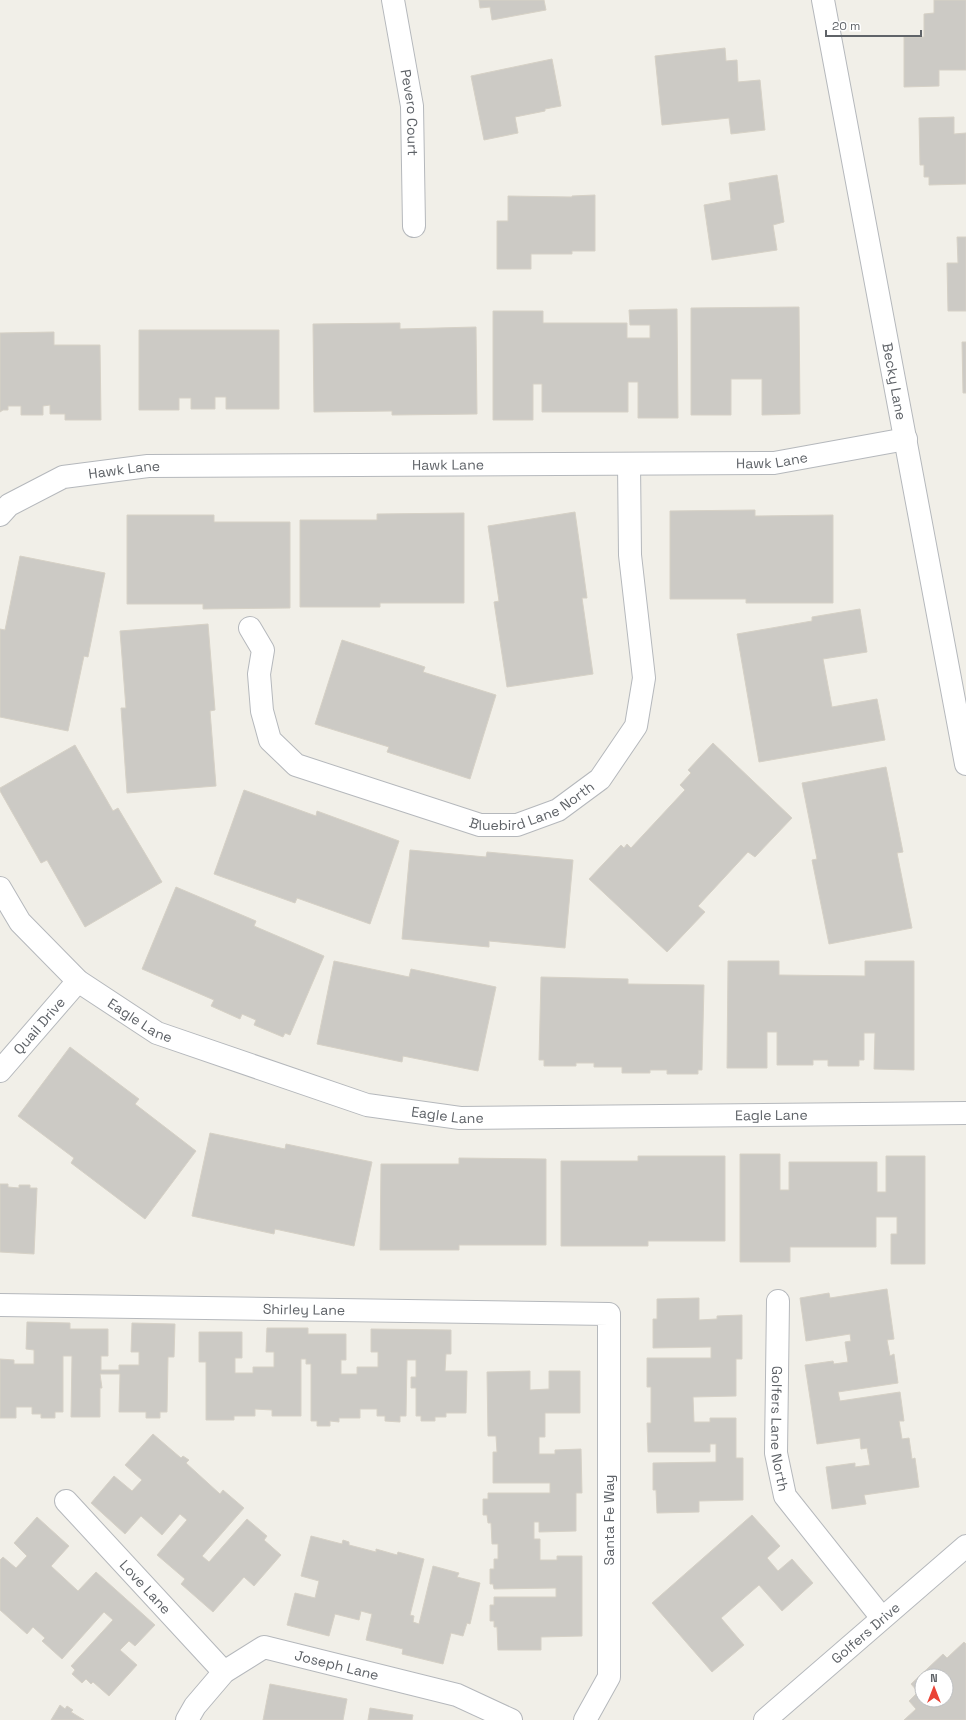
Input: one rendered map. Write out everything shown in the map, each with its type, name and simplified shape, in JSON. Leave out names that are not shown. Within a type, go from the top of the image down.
[{"type":"street","name":"Pevero Court","points":[[393,0],[412,106],[414,226]]},
{"type":"street","name":"Becky Lane","points":[[823,0],[966,764]]},
{"type":"street","name":"Hawk Lane","points":[[0,515],[9,505],[63,477],[148,466],[774,463],[906,439]]},
{"type":"street","name":"Bluebird Lane North","points":[[250,628],[263,650],[259,674],[262,710],[270,740],[296,765],[480,825],[517,825],[558,810],[600,779],[636,726],[644,678],[630,555],[629,464]]},
{"type":"street","name":"Eagle Lane","points":[[0,888],[20,922],[78,981],[157,1033],[367,1105],[460,1118],[966,1113]]},
{"type":"street","name":"Quail Drive","points":[[0,1071],[78,981]]},
{"type":"street","name":"Golfers Lane North","points":[[778,1301],[776,1453],[785,1496],[882,1618]]},
{"type":"street","name":"Shirley Lane","points":[[0,1305],[609,1314]]},
{"type":"street","name":"Santa Fe Way","points":[[585,1720],[609,1678],[609,1314]]},
{"type":"street","name":"Love Lane","points":[[66,1502],[224,1672]]},
{"type":"street","name":"Golfers Drive","points":[[765,1720],[966,1546]]},
{"type":"street","name":"Joseph Lane","points":[[187,1720],[195,1706],[224,1672],[264,1647],[457,1695],[511,1720]]},
{"type":"building","points":[[479,0],[544,0],[546,10],[492,20],[490,7],[480,8]]},
{"type":"building","points":[[934,0],[966,0],[966,70],[939,70],[939,86],[904,87],[904,37],[924,37],[924,14],[934,13]]},
{"type":"building","points":[[725,48],[726,61],[737,60],[738,82],[760,80],[765,130],[731,134],[729,118],[662,125],[655,56]]},
{"type":"building","points":[[552,59],[561,106],[515,117],[518,133],[484,140],[471,76]]},
{"type":"building","points":[[954,117],[954,134],[966,133],[966,184],[929,185],[929,177],[924,177],[924,165],[920,165],[919,118]]},
{"type":"building","points":[[777,175],[784,222],[773,225],[777,250],[712,260],[704,205],[731,200],[729,183]]},
{"type":"building","points":[[595,195],[595,251],[572,251],[572,254],[531,254],[531,269],[497,269],[497,221],[508,221],[508,196],[572,197]]},
{"type":"building","points":[[957,237],[966,237],[966,311],[948,311],[947,263],[958,263]]},
{"type":"building","points":[[799,307],[800,414],[762,415],[762,379],[731,379],[731,415],[691,415],[691,308]]},
{"type":"building","points":[[677,309],[678,418],[638,418],[638,382],[628,382],[628,412],[542,412],[542,384],[533,384],[533,420],[493,420],[493,311],[543,311],[543,323],[627,323],[627,338],[650,338],[650,325],[630,325],[629,310]]},
{"type":"building","points":[[400,323],[400,329],[476,327],[477,414],[392,415],[392,411],[314,412],[313,324]]},
{"type":"building","points":[[139,330],[279,330],[279,409],[226,409],[226,397],[215,397],[215,409],[191,409],[191,398],[179,398],[179,410],[139,410]]},
{"type":"building","points":[[54,332],[54,345],[100,345],[101,420],[65,420],[65,414],[50,414],[50,405],[43,406],[43,415],[21,415],[21,406],[8,406],[8,410],[3,410],[0,412],[0,333]]},
{"type":"building","points":[[962,342],[966,342],[966,393],[963,393]]},
{"type":"building","points":[[755,510],[755,516],[833,515],[833,603],[746,603],[746,599],[670,599],[670,511]]},
{"type":"building","points":[[575,512],[587,598],[582,598],[593,674],[507,687],[494,602],[499,601],[488,526]]},
{"type":"building","points":[[464,513],[464,603],[380,603],[380,607],[300,607],[300,520],[377,520],[377,514]]},
{"type":"building","points":[[127,515],[214,515],[214,522],[290,522],[290,608],[203,609],[203,604],[127,604]]},
{"type":"building","points":[[20,556],[105,573],[88,657],[84,656],[68,731],[0,717],[0,629],[5,630]]},
{"type":"building","points":[[860,609],[867,652],[823,659],[832,707],[877,699],[885,740],[759,762],[737,634],[812,621],[812,617]]},
{"type":"building","points":[[208,624],[215,710],[210,711],[216,786],[127,793],[121,708],[126,708],[120,631]]},
{"type":"building","points":[[342,640],[425,667],[423,672],[496,695],[470,779],[387,752],[389,747],[315,724]]},
{"type":"building","points":[[713,743],[792,818],[755,857],[748,852],[698,906],[705,912],[667,952],[589,879],[621,845],[624,848],[627,844],[631,848],[685,790],[680,785],[691,773],[688,770]]},
{"type":"building","points":[[75,745],[113,811],[118,808],[162,882],[85,927],[47,860],[41,863],[0,791],[0,788]]},
{"type":"building","points":[[886,767],[903,852],[897,853],[912,928],[829,944],[812,860],[817,859],[802,783]]},
{"type":"building","points":[[244,790],[316,816],[317,811],[399,841],[370,924],[297,898],[295,903],[214,874]]},
{"type":"building","points":[[410,850],[486,857],[487,852],[573,860],[565,948],[489,941],[489,947],[402,939]]},
{"type":"building","points":[[176,887],[256,921],[254,926],[324,956],[290,1035],[285,1033],[283,1037],[254,1025],[256,1020],[242,1014],[240,1019],[211,1006],[214,1000],[142,969]]},
{"type":"building","points":[[334,961],[409,977],[411,969],[496,987],[478,1071],[403,1056],[402,1062],[317,1044]]},
{"type":"building","points":[[728,961],[779,961],[779,975],[865,976],[865,961],[914,961],[914,1070],[874,1069],[875,1033],[864,1033],[864,1060],[859,1060],[859,1066],[828,1066],[828,1060],[813,1060],[813,1065],[777,1065],[777,1032],[767,1032],[767,1068],[727,1068]]},
{"type":"building","points":[[541,977],[628,979],[628,984],[704,985],[702,1070],[698,1070],[698,1074],[667,1074],[667,1070],[650,1070],[650,1073],[622,1073],[622,1067],[594,1067],[594,1063],[576,1063],[576,1066],[544,1066],[544,1060],[539,1060]]},
{"type":"building","points":[[70,1047],[139,1099],[135,1104],[196,1151],[145,1219],[71,1163],[74,1158],[18,1116]]},
{"type":"building","points":[[210,1133],[285,1149],[286,1144],[372,1162],[354,1246],[275,1229],[274,1234],[192,1216]]},
{"type":"building","points":[[740,1154],[780,1154],[780,1190],[789,1190],[789,1162],[877,1162],[877,1192],[886,1192],[886,1156],[925,1156],[925,1264],[891,1264],[891,1234],[897,1234],[897,1217],[876,1217],[876,1247],[790,1247],[790,1262],[740,1262]]},
{"type":"building","points":[[638,1156],[725,1156],[725,1241],[648,1241],[648,1246],[561,1246],[561,1161],[638,1161]]},
{"type":"building","points":[[459,1158],[546,1159],[546,1245],[459,1245],[459,1250],[380,1250],[381,1164],[459,1164]]},
{"type":"building","points":[[0,1184],[8,1184],[8,1187],[19,1188],[19,1185],[30,1185],[30,1188],[37,1188],[34,1254],[0,1252]]},
{"type":"building","points":[[887,1289],[894,1339],[887,1340],[890,1356],[894,1354],[898,1383],[838,1392],[840,1401],[900,1392],[904,1421],[899,1421],[902,1439],[909,1438],[912,1459],[915,1458],[919,1487],[864,1495],[866,1504],[832,1509],[826,1467],[855,1463],[855,1467],[870,1465],[867,1448],[861,1449],[860,1438],[817,1444],[805,1365],[833,1361],[834,1364],[848,1362],[845,1342],[851,1341],[850,1334],[806,1341],[800,1298],[829,1293],[830,1298]]},
{"type":"building","points":[[699,1298],[699,1320],[717,1319],[717,1316],[742,1315],[742,1359],[736,1359],[736,1396],[693,1397],[694,1422],[710,1422],[710,1418],[736,1418],[736,1458],[743,1458],[743,1500],[699,1501],[699,1512],[657,1513],[656,1490],[653,1490],[653,1463],[716,1462],[716,1444],[710,1444],[710,1452],[648,1452],[647,1423],[651,1423],[651,1387],[647,1387],[647,1358],[711,1358],[711,1347],[653,1348],[653,1319],[657,1319],[657,1299]]},
{"type":"building","points":[[27,1322],[70,1323],[70,1329],[108,1329],[108,1356],[101,1356],[101,1370],[119,1370],[119,1365],[139,1365],[139,1352],[131,1352],[132,1323],[175,1324],[174,1357],[168,1357],[167,1412],[160,1412],[160,1418],[146,1418],[146,1412],[119,1412],[120,1374],[100,1374],[102,1388],[100,1388],[100,1417],[71,1417],[72,1356],[63,1356],[63,1412],[55,1412],[55,1418],[41,1418],[41,1414],[32,1414],[32,1407],[16,1407],[16,1418],[0,1418],[0,1359],[14,1360],[14,1364],[34,1364],[34,1350],[26,1349]]},
{"type":"building","points":[[267,1328],[308,1328],[308,1334],[346,1334],[346,1360],[341,1360],[341,1374],[357,1374],[357,1367],[378,1367],[378,1352],[371,1352],[371,1329],[451,1330],[451,1354],[446,1354],[445,1371],[467,1371],[466,1413],[446,1413],[446,1417],[435,1417],[435,1421],[421,1421],[421,1416],[416,1416],[416,1388],[411,1388],[411,1377],[416,1377],[416,1360],[407,1360],[406,1416],[400,1416],[400,1422],[385,1421],[385,1416],[377,1416],[377,1409],[360,1409],[360,1418],[339,1418],[339,1422],[330,1421],[330,1426],[317,1426],[317,1421],[311,1421],[311,1364],[306,1364],[306,1359],[301,1359],[301,1416],[272,1416],[272,1410],[255,1409],[255,1416],[234,1416],[234,1420],[206,1420],[206,1362],[199,1362],[199,1332],[242,1332],[242,1358],[235,1358],[235,1373],[253,1373],[253,1367],[274,1367],[274,1352],[266,1352]]},
{"type":"building","points":[[530,1371],[530,1390],[549,1389],[549,1371],[580,1371],[580,1413],[545,1413],[545,1437],[539,1437],[539,1454],[555,1454],[555,1450],[581,1449],[582,1493],[576,1493],[576,1531],[539,1532],[539,1522],[534,1522],[534,1539],[540,1539],[540,1560],[557,1560],[557,1556],[582,1556],[582,1636],[541,1637],[541,1650],[498,1650],[497,1627],[494,1627],[494,1621],[490,1621],[490,1605],[494,1605],[494,1597],[556,1597],[556,1588],[494,1589],[493,1584],[490,1584],[490,1569],[494,1569],[494,1559],[498,1559],[498,1544],[492,1544],[491,1523],[488,1523],[487,1515],[483,1515],[483,1499],[488,1499],[488,1493],[550,1493],[550,1483],[493,1483],[493,1452],[497,1452],[496,1436],[488,1436],[487,1372]]},
{"type":"building","points":[[153,1434],[181,1458],[183,1456],[189,1460],[186,1463],[220,1494],[223,1490],[244,1508],[202,1556],[209,1562],[247,1519],[267,1536],[264,1540],[281,1555],[254,1586],[244,1577],[213,1612],[181,1584],[185,1579],[157,1555],[187,1520],[180,1514],[162,1535],[141,1516],[125,1534],[91,1503],[114,1476],[132,1491],[142,1480],[125,1465]]},
{"type":"building","points":[[752,1515],[780,1546],[767,1558],[778,1571],[792,1559],[813,1583],[782,1611],[759,1585],[721,1618],[744,1645],[712,1672],[652,1603]]},
{"type":"building","points":[[37,1517],[69,1546],[51,1566],[78,1591],[96,1572],[155,1625],[135,1646],[129,1641],[120,1650],[137,1665],[109,1696],[93,1682],[91,1684],[86,1679],[82,1683],[72,1674],[75,1670],[71,1666],[113,1620],[104,1612],[62,1659],[42,1641],[45,1638],[33,1627],[27,1634],[0,1610],[0,1560],[3,1557],[16,1568],[27,1556],[14,1543]]},
{"type":"building","points":[[311,1536],[342,1544],[343,1540],[349,1542],[349,1545],[376,1552],[376,1549],[397,1555],[398,1552],[424,1559],[410,1615],[414,1616],[413,1622],[419,1624],[433,1566],[459,1573],[457,1577],[480,1583],[470,1624],[467,1623],[463,1636],[451,1633],[443,1664],[402,1654],[403,1649],[366,1640],[372,1614],[361,1611],[359,1620],[335,1614],[329,1636],[287,1625],[295,1593],[315,1598],[319,1581],[301,1576]]},
{"type":"building","points":[[964,1642],[966,1644],[966,1720],[904,1720],[916,1709],[915,1708],[954,1708],[954,1668],[928,1668],[943,1654],[947,1658]]},
{"type":"building","points":[[270,1684],[347,1699],[343,1720],[263,1720]]},
{"type":"building","points":[[914,1696],[914,1707],[909,1701]]},
{"type":"building","points":[[60,1705],[65,1709],[67,1706],[73,1710],[71,1712],[84,1720],[51,1720]]},
{"type":"building","points":[[370,1708],[413,1715],[412,1720],[368,1720]]}]
